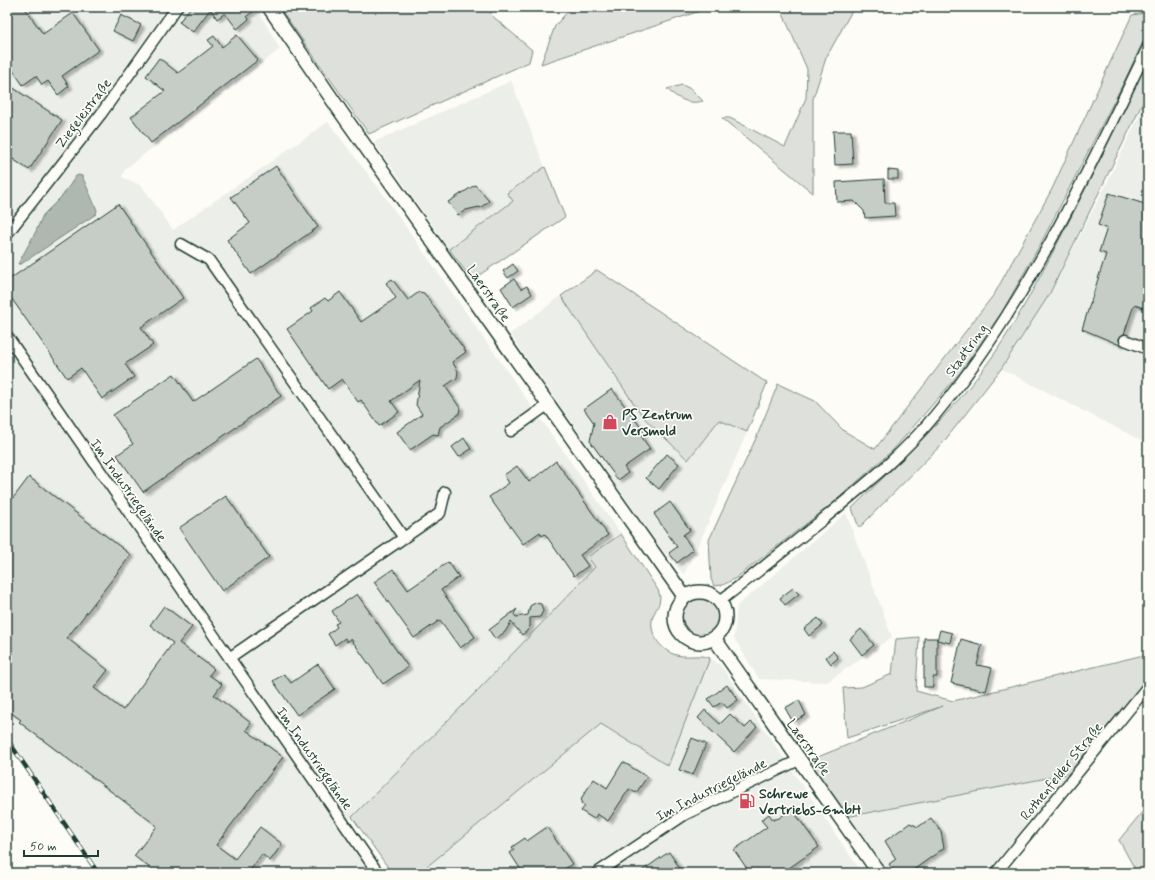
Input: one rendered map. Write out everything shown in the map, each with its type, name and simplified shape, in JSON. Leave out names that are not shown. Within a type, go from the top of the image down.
[{"type":"main road","name":"Laerstraße","points":[[269,7],[343,115],[684,596]]},
{"type":"main road","points":[[696,592],[707,592],[715,596],[720,601],[724,612],[725,621],[721,631],[714,638],[700,642],[693,641],[681,634],[674,620],[678,603],[684,596],[696,592]]},
{"type":"main road","name":"Laerstraße","points":[[714,638],[879,873]]},
{"type":"street","name":"Ziegeleistraße","points":[[7,234],[101,114],[177,7]]},
{"type":"street","name":"Stadtring","points":[[720,601],[863,486],[935,416],[1006,318],[1028,281],[1076,195],[1148,47]]},
{"type":"street","points":[[181,244],[209,260],[404,538]]},
{"type":"street","name":"Im Industriegelände","points":[[7,336],[378,873]]},
{"type":"street","points":[[1125,340],[1148,349]]},
{"type":"street","points":[[511,432],[549,404]]},
{"type":"street","points":[[229,658],[440,513],[445,492]]},
{"type":"street","name":"Rothenfelder Straße","points":[[996,873],[1148,686]]},
{"type":"street","name":"Im Industriegelände","points":[[597,873],[684,816],[799,760]]},
{"type":"shaded area","points":[[7,7],[256,7],[280,49],[125,169],[122,177],[142,186],[173,230],[328,122],[381,191],[621,534],[589,557],[595,567],[480,688],[352,817],[339,826],[372,873],[102,873],[7,734]]},
{"type":"shaded area","points":[[279,7],[495,7],[490,14],[532,50],[529,62],[369,134]]},
{"type":"shaded area","points":[[567,7],[712,7],[541,64],[555,26],[568,11]]},
{"type":"shaded area","points":[[780,7],[854,7],[826,58],[813,99],[813,193],[722,118],[730,118],[785,147],[806,98],[807,69]]},
{"type":"shaded area","points":[[1148,7],[1148,31],[1125,80],[1041,243],[1002,312],[960,373],[893,450],[833,503],[736,578],[723,585],[714,586],[711,579],[709,540],[757,436],[778,384],[815,401],[844,431],[875,449],[995,293],[1052,189],[1132,15],[1145,13]]},
{"type":"shaded area","points":[[1148,58],[1148,92],[1049,295],[1001,369],[942,444],[859,528],[852,508],[909,453],[963,395],[995,353],[1011,327],[1034,288],[1091,178]]},
{"type":"shaded area","points":[[511,81],[545,167],[508,193],[513,201],[449,249],[374,142]]},
{"type":"shaded area","points":[[682,85],[691,89],[703,101],[688,102],[675,96],[667,89]]},
{"type":"shaded area","points":[[1148,97],[1148,444],[1002,369],[1049,295],[1108,181]]},
{"type":"shaded area","points":[[545,167],[565,217],[472,280],[449,249],[513,201],[507,193]]},
{"type":"shaded area","points":[[76,176],[82,176],[97,210],[96,214],[21,264],[18,264],[43,215],[63,195]]},
{"type":"shaded area","points":[[597,270],[767,383],[747,432],[719,420],[688,460],[643,417],[561,296]]},
{"type":"shaded area","points":[[561,296],[643,417],[687,460],[719,420],[747,432],[702,537],[684,574],[663,551],[639,518],[510,334]]},
{"type":"shaded area","points":[[846,513],[892,637],[827,682],[759,679],[734,638],[737,606]]},
{"type":"shaded area","points":[[621,534],[658,590],[660,601],[653,616],[652,628],[659,644],[673,654],[710,658],[668,766],[601,724],[419,873],[392,873],[352,817],[480,688],[595,567],[588,557]]},
{"type":"shaded area","points":[[695,597],[703,597],[714,603],[720,614],[720,622],[714,633],[703,639],[695,639],[684,633],[678,622],[678,614],[684,603]]},
{"type":"shaded area","points":[[919,637],[916,691],[953,701],[1148,654],[1148,677],[1068,774],[846,817],[808,761],[943,706],[847,738],[843,688],[862,687],[892,674],[896,639]]},
{"type":"shaded area","points":[[710,658],[721,666],[862,873],[419,873],[602,724],[668,766]]},
{"type":"shaded area","points":[[1068,774],[987,873],[885,873],[846,817]]},
{"type":"shaded area","points":[[1148,805],[1148,873],[1137,873],[1119,840]]},
{"type":"building","points":[[7,7],[24,7],[43,34],[73,13],[99,50],[62,76],[69,86],[58,95],[48,81],[42,85],[36,76],[23,85],[7,62]]},
{"type":"building","points":[[191,7],[212,7],[193,32],[179,22]]},
{"type":"building","points":[[215,7],[259,7],[247,16],[249,19],[237,29],[225,13],[217,19],[211,10]]},
{"type":"building","points":[[121,15],[141,25],[133,41],[113,31]]},
{"type":"building","points":[[237,35],[258,60],[151,143],[131,117],[165,91],[146,76],[159,58],[178,73],[213,46],[208,40],[214,36],[222,47]]},
{"type":"building","points":[[7,84],[62,120],[29,170],[7,155]]},
{"type":"building","points":[[833,131],[851,131],[853,164],[835,165]]},
{"type":"building","points":[[276,166],[318,227],[251,274],[227,240],[250,223],[231,197]]},
{"type":"building","points":[[888,170],[898,171],[898,179],[888,179]]},
{"type":"building","points":[[884,179],[885,203],[894,203],[895,216],[865,218],[864,211],[854,201],[837,202],[836,182]]},
{"type":"building","points":[[475,185],[489,201],[480,208],[466,210],[458,215],[448,202]]},
{"type":"building","points":[[1109,193],[1148,205],[1148,309],[1134,305],[1124,334],[1119,338],[1120,345],[1082,329],[1106,254],[1099,252],[1107,228],[1098,225]]},
{"type":"building","points":[[118,204],[183,298],[141,327],[153,345],[125,364],[134,377],[102,399],[81,368],[67,378],[7,292],[7,281]]},
{"type":"building","points":[[513,264],[518,271],[508,278],[503,271]]},
{"type":"building","points":[[392,279],[408,300],[419,292],[424,293],[466,352],[452,362],[458,371],[457,378],[445,386],[460,408],[459,414],[440,427],[438,435],[433,434],[410,450],[397,432],[422,414],[416,405],[420,380],[391,401],[399,412],[379,426],[361,400],[358,402],[342,379],[328,389],[287,329],[313,311],[311,308],[325,298],[328,301],[340,292],[361,322],[396,298],[386,283]]},
{"type":"building","points":[[514,279],[521,289],[527,286],[532,294],[513,307],[501,288]]},
{"type":"building","points":[[256,359],[281,396],[143,492],[117,455],[133,444],[113,415],[174,374],[193,402]]},
{"type":"building","points":[[612,389],[645,433],[641,436],[650,449],[624,467],[628,473],[618,480],[590,441],[594,423],[584,409]]},
{"type":"building","points":[[464,438],[471,449],[459,457],[452,447]]},
{"type":"building","points":[[667,454],[679,464],[659,489],[646,478]]},
{"type":"building","points":[[556,461],[608,535],[580,555],[588,566],[574,576],[545,534],[542,536],[540,532],[523,544],[489,497],[509,483],[504,475],[517,466],[529,482]]},
{"type":"building","points":[[29,477],[131,555],[67,638],[108,670],[94,688],[123,710],[173,643],[150,625],[164,606],[192,627],[179,643],[214,669],[209,675],[222,684],[214,695],[251,723],[246,730],[283,757],[216,845],[235,859],[260,827],[282,844],[270,861],[262,854],[249,872],[245,869],[243,873],[147,873],[150,868],[134,856],[157,826],[19,722],[21,720],[7,710],[7,506]]},
{"type":"building","points":[[226,496],[269,557],[222,591],[179,528]]},
{"type":"building","points":[[670,502],[690,530],[683,535],[693,550],[677,563],[669,553],[677,547],[654,514]]},
{"type":"building","points":[[448,562],[459,577],[441,590],[475,637],[460,648],[440,620],[414,638],[374,582],[393,569],[408,590]]},
{"type":"building","points":[[793,588],[799,594],[785,605],[780,598]]},
{"type":"building","points":[[357,594],[408,667],[383,684],[351,639],[347,642],[345,638],[335,645],[328,634],[337,627],[335,624],[339,622],[332,611]]},
{"type":"building","points":[[535,603],[541,604],[543,611],[540,617],[530,618],[530,626],[527,631],[522,635],[511,622],[505,632],[495,639],[489,630],[517,609],[514,614],[516,617],[528,615],[530,606]]},
{"type":"building","points":[[818,618],[823,625],[809,636],[804,629]]},
{"type":"building","points":[[861,629],[874,645],[862,655],[850,639]]},
{"type":"building","points":[[940,630],[952,633],[950,643],[937,640]]},
{"type":"building","points":[[924,638],[937,638],[937,677],[933,677],[933,687],[924,687]]},
{"type":"building","points":[[961,639],[982,645],[977,665],[992,668],[986,691],[951,683]]},
{"type":"building","points":[[833,651],[838,658],[831,664],[826,657]]},
{"type":"building","points":[[318,664],[335,689],[297,715],[273,681],[284,674],[291,683]]},
{"type":"building","points":[[727,685],[738,700],[727,708],[722,702],[714,707],[708,699]]},
{"type":"building","points":[[799,700],[806,715],[793,722],[785,708]]},
{"type":"building","points":[[705,710],[720,724],[730,714],[745,728],[751,722],[757,727],[734,752],[698,718]]},
{"type":"building","points":[[692,738],[706,744],[693,775],[679,770]]},
{"type":"building","points":[[623,762],[647,777],[636,793],[629,789],[608,821],[597,814],[594,819],[581,811],[585,806],[581,803],[582,797],[594,779],[607,788]]},
{"type":"building","points":[[792,809],[819,847],[782,873],[750,873],[734,850],[767,827],[761,820],[769,814],[773,820],[779,818]]},
{"type":"building","points":[[931,818],[941,832],[944,848],[909,873],[895,873],[889,864],[896,859],[885,841],[910,823],[918,827]]},
{"type":"building","points":[[547,827],[572,864],[558,873],[523,873],[510,853],[514,850],[512,847],[525,838],[527,841]]},
{"type":"building","points":[[669,852],[683,873],[639,873],[663,856]]},
{"type":"railway","points":[[7,739],[98,873]]},
{"type":"place","name":"PS Zentrum Versmold","points":[[610,422]]},
{"type":"place","name":"Schrewe Vertriebs-GmbH","points":[[747,801]]}]
